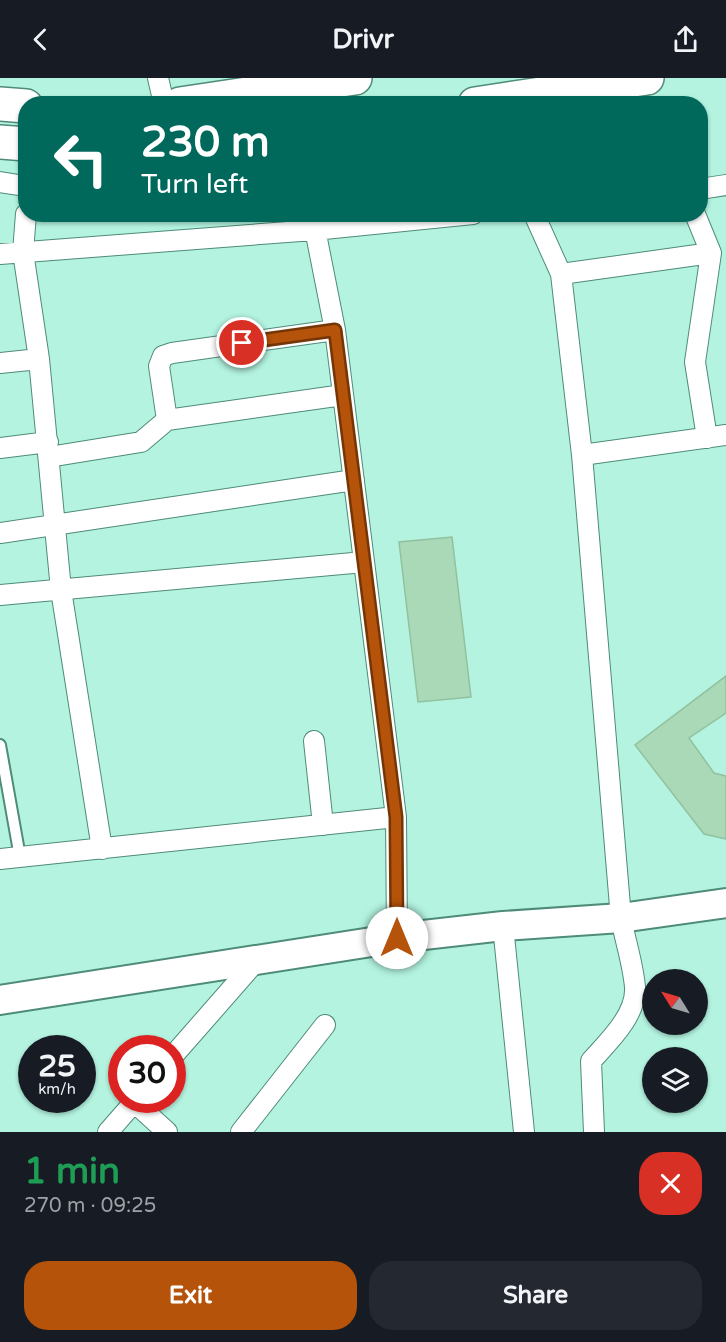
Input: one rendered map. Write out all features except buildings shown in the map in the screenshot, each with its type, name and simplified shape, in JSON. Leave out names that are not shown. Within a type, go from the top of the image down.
[{"type":"highway","points":[[217,96],[244,90],[356,78]]},
{"type":"highway","points":[[541,96],[647,78]]},
{"type":"highway","points":[[0,104],[18,105]]},
{"type":"highway","points":[[0,142],[18,143]]},
{"type":"street","points":[[158,78],[162,96]]},
{"type":"street","points":[[0,182],[18,185]]},
{"type":"street","points":[[708,188],[726,185]]},
{"type":"street","points":[[26,222],[23,252],[39,359],[61,590],[102,849]]},
{"type":"street","points":[[0,254],[313,222],[335,330],[396,817],[397,938]]},
{"type":"street","points":[[538,222],[561,274],[582,455],[621,918],[635,988],[631,1008],[613,1036],[591,1061],[594,1132]]},
{"type":"street","points":[[582,455],[716,436],[695,362],[711,253],[699,222]]},
{"type":"street","points":[[561,274],[711,253]]},
{"type":"street","points":[[167,420],[159,366],[163,356],[172,352],[335,330]]},
{"type":"street","points":[[0,363],[39,359]]},
{"type":"street","points":[[0,448],[48,449],[141,442],[167,420],[343,395]]},
{"type":"street","points":[[0,533],[354,480]]},
{"type":"street","points":[[0,595],[364,562]]},
{"type":"street","points":[[314,741],[323,825]]},
{"type":"street","points":[[0,859],[396,817]]},
{"type":"street","points":[[0,1000],[397,938],[503,926],[621,918],[726,903]]},
{"type":"street","points":[[503,926],[524,1132]]},
{"type":"street","points":[[186,1042],[257,960]]},
{"type":"street","points":[[241,1132],[324,1025]]},
{"type":"street","points":[[108,1132],[125,1113]]},
{"type":"street","points":[[147,1113],[167,1132]]},
{"type":"lane","points":[[0,745],[20,857]]},
{"type":"route","points":[[242,343],[335,330],[396,817],[397,938]]}]
